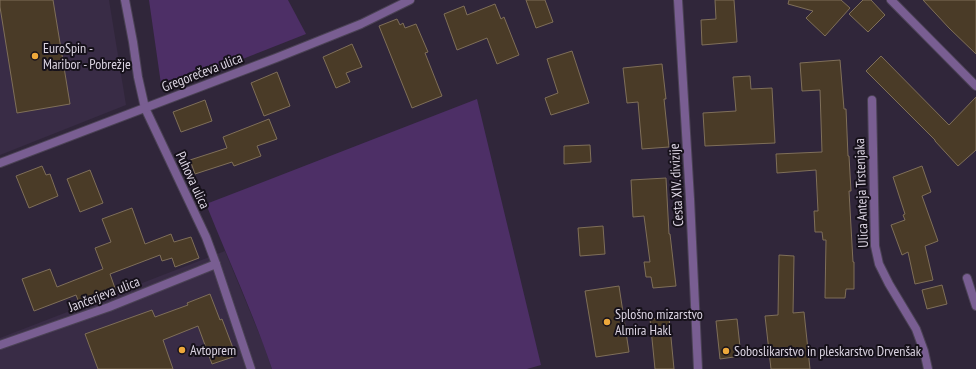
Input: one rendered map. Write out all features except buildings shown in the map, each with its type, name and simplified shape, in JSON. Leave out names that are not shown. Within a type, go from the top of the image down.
[{"type":"street","name":"Puhova ulica","points":[[125,0],[138,77],[145,108],[206,238],[251,369]]},
{"type":"street","name":"Gregorečeva ulica","points":[[0,163],[276,58],[361,24],[410,0]]},
{"type":"street","name":"Cesta XIV. divizije","points":[[678,0],[698,369]]},
{"type":"street","points":[[891,0],[976,86]]},
{"type":"street","name":"Ulica Anteja Trstenjaka","points":[[872,100],[874,246],[879,264],[889,284],[916,329],[924,351],[928,369]]},
{"type":"street","name":"Jančerjeva ulica","points":[[0,345],[109,307],[216,264]]},
{"type":"street","points":[[967,278],[976,306]]},
{"type":"shaded area","points":[[0,0],[109,0],[126,105],[0,155]]},
{"type":"shaded area","points":[[149,0],[288,0],[306,34],[162,91]]},
{"type":"shaded area","points":[[477,99],[541,365],[527,369],[272,369],[249,307],[206,204]]},
{"type":"shaded area","points":[[225,251],[263,343],[272,369],[0,369],[0,338]]},
{"type":"place","name":"EuroSpin - Maribor - Pobrežje","points":[[35,56]]},
{"type":"place","name":"Splošno mizarstvo Almira Hakl","points":[[607,322]]},
{"type":"place","name":"Avtoprem","points":[[182,350]]},
{"type":"place","name":"Soboslikarstvo in pleskarstvo Drvenšak","points":[[726,351]]}]
